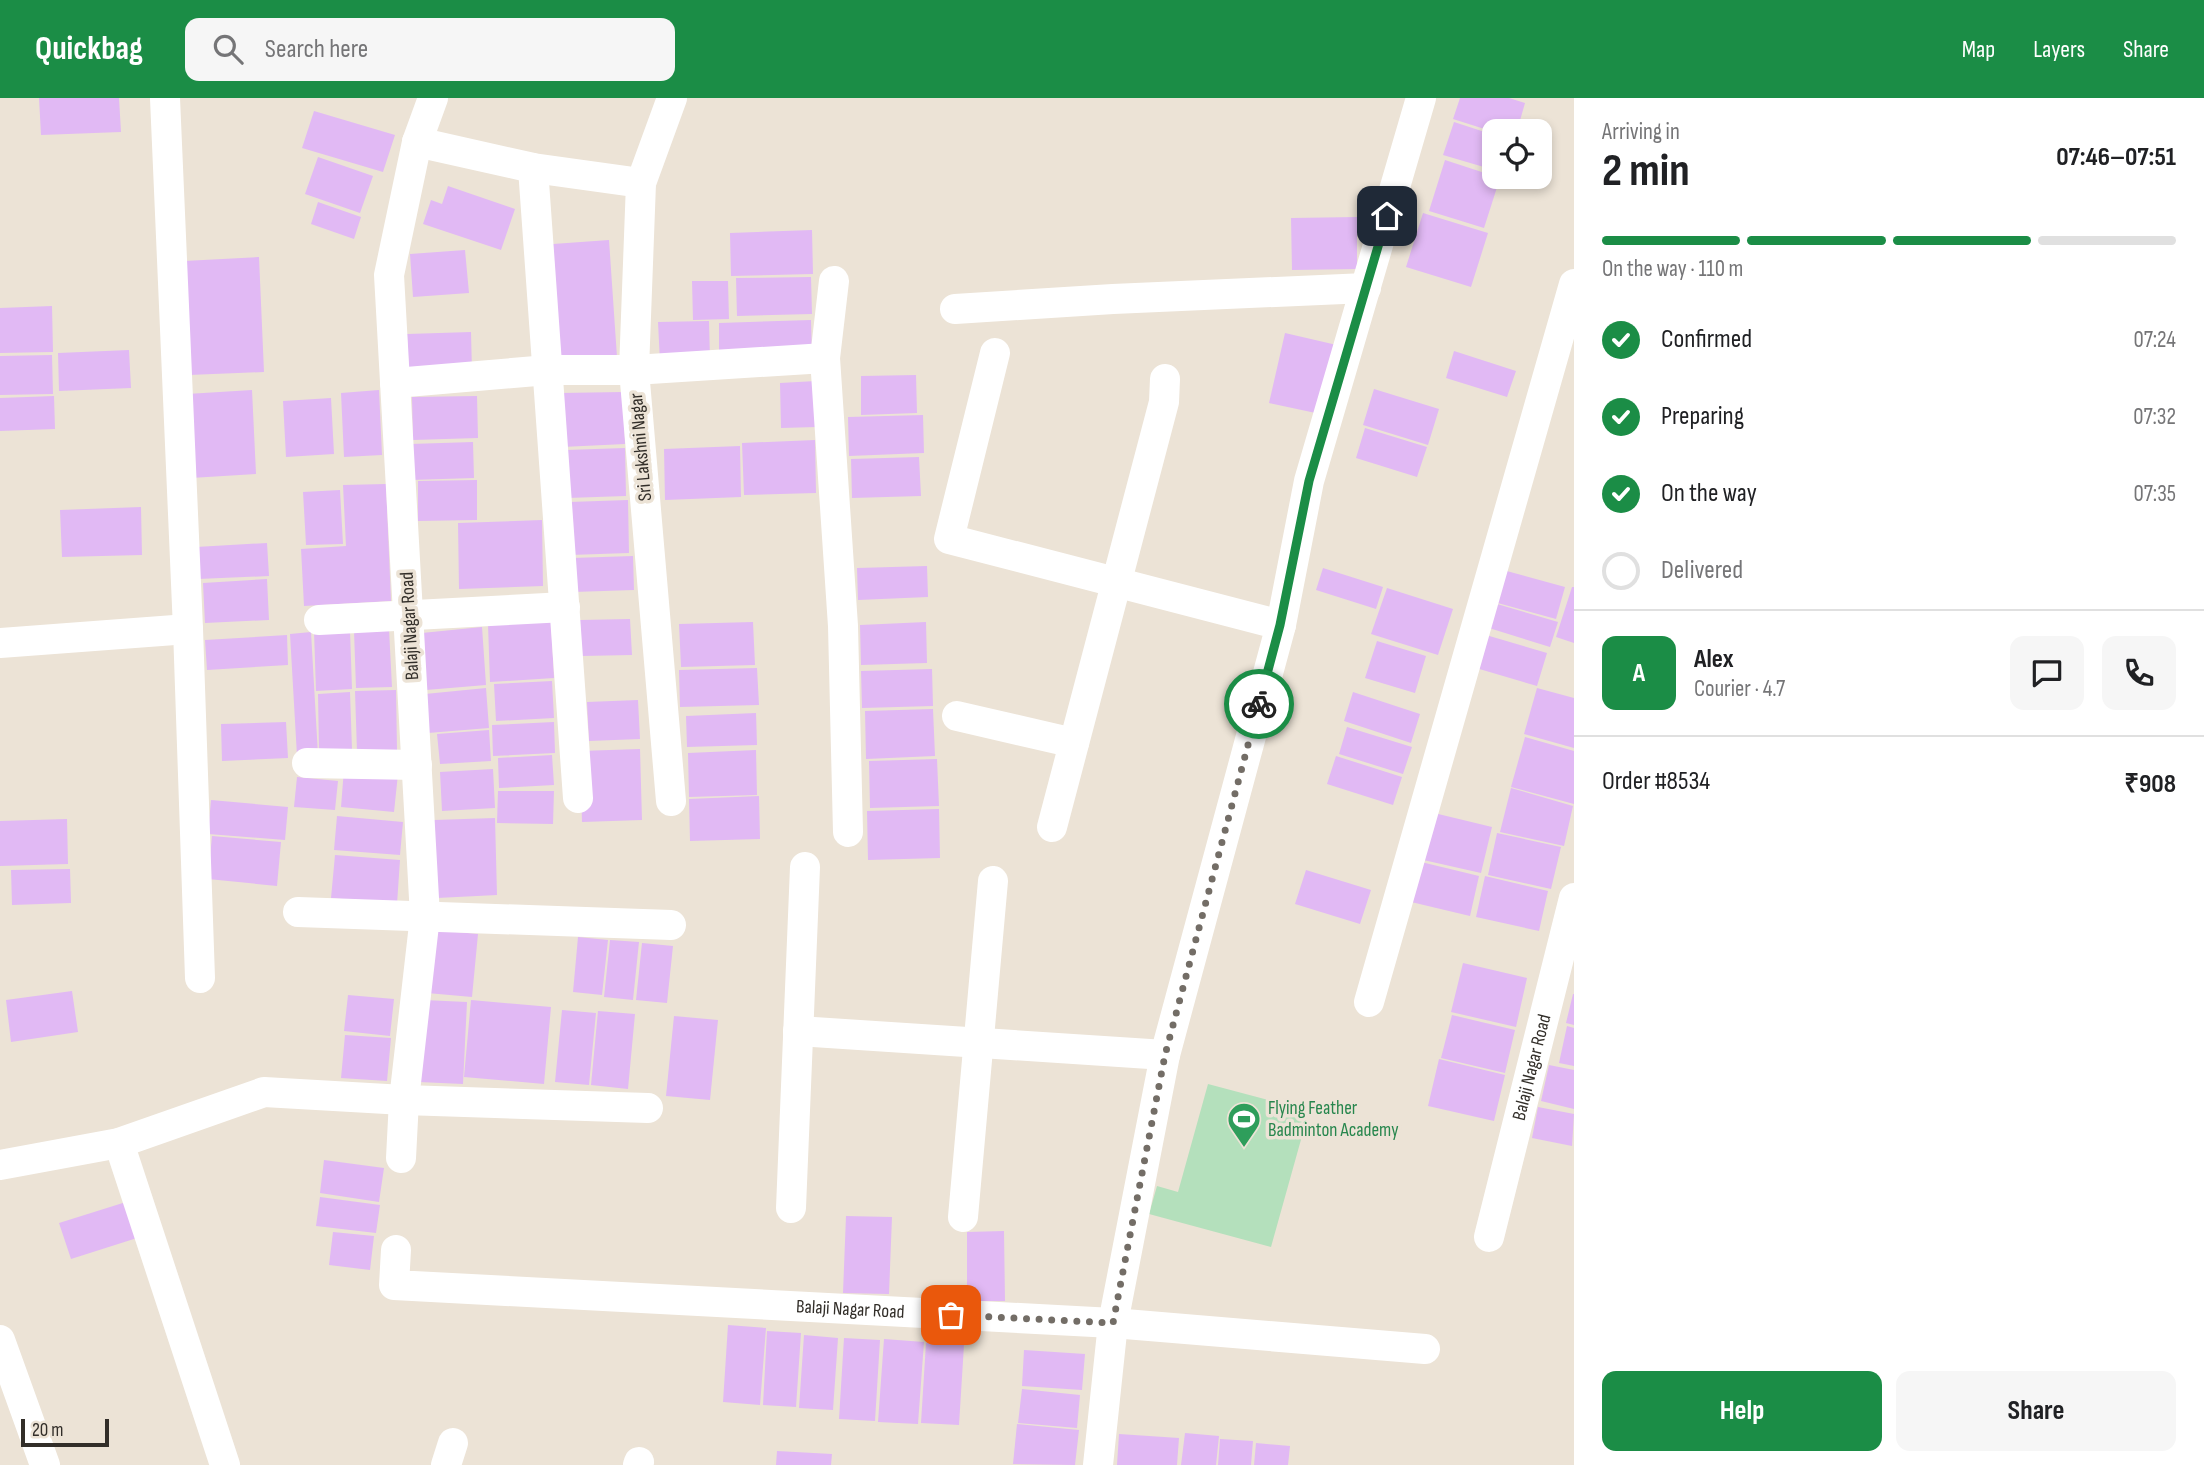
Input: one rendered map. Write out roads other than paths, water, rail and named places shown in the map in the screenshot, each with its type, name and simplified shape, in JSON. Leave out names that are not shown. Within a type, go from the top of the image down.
[{"type":"street","points":[[166,98],[200,978]]},
{"type":"street","name":"Balaji Nagar Road","points":[[401,1158],[404,1100],[425,916],[389,275],[417,142],[433,98]]},
{"type":"street","name":"Sri Lakshni Nagar","points":[[671,801],[634,370],[642,183],[673,98]]},
{"type":"street","points":[[1098,1465],[1113,1323],[1165,1055],[1280,625],[1309,481],[1421,98]]},
{"type":"street","points":[[417,142],[533,168],[642,183]]},
{"type":"street","points":[[533,168],[579,798]]},
{"type":"street","points":[[834,281],[825,358],[843,626],[848,832]]},
{"type":"street","points":[[1368,1002],[1574,284]]},
{"type":"street","points":[[955,309],[1366,288]]},
{"type":"street","points":[[995,353],[949,539],[1280,625]]},
{"type":"street","points":[[395,383],[548,370],[634,370],[825,358]]},
{"type":"street","points":[[1052,827],[1164,402],[1165,379]]},
{"type":"street","points":[[319,620],[565,607]]},
{"type":"street","points":[[0,643],[188,629]]},
{"type":"street","points":[[957,716],[1074,743]]},
{"type":"street","points":[[307,763],[417,765]]},
{"type":"street","points":[[791,1208],[805,867]]},
{"type":"street","points":[[963,1217],[993,881]]},
{"type":"street","name":"Balaji Nagar Road","points":[[1489,1237],[1574,898]]},
{"type":"street","points":[[298,912],[671,925]]},
{"type":"street","points":[[798,1031],[1165,1055]]},
{"type":"street","points":[[0,1165],[119,1143],[264,1092],[404,1100],[648,1108]]},
{"type":"street","points":[[119,1143],[225,1465]]},
{"type":"street","name":"Balaji Nagar Road","points":[[396,1250],[394,1285],[1113,1323],[1425,1349]]},
{"type":"street","points":[[0,1340],[45,1465]]},
{"type":"place","name":"Flying Feather Badminton Academy","points":[[1244,1149]]}]
